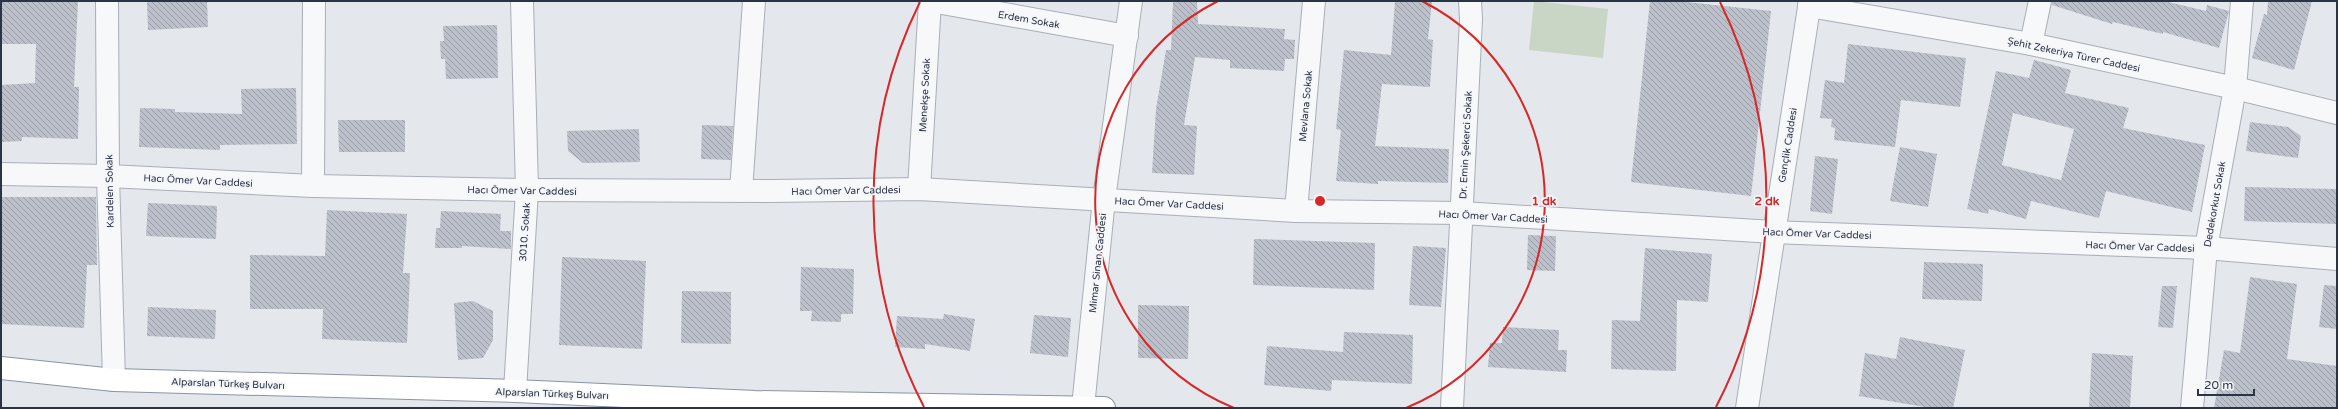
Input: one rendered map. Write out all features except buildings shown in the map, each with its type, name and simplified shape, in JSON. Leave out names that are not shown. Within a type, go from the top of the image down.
[{"type":"highway","name":"Alparslan Türkeş Bulvarı","points":[[1,368],[114,380],[515,391],[755,402],[1104,408]]},
{"type":"street","name":"Kardelen Sokak","points":[[107,1],[108,176],[114,380]]},
{"type":"street","points":[[313,186],[314,1]]},
{"type":"street","name":"3010. Sokak","points":[[515,391],[527,190],[522,1]]},
{"type":"street","points":[[741,191],[754,1]]},
{"type":"street","name":"Erdem Sokak","points":[[930,1],[1127,36]]},
{"type":"street","name":"Menekşe Sokak","points":[[919,189],[930,1]]},
{"type":"street","name":"Mimar Sinan Caddesi","points":[[1082,407],[1104,199],[1131,1]]},
{"type":"street","name":"Mevlana Sokak","points":[[1296,211],[1314,1]]},
{"type":"street","name":"Dr. Emin Şekerci Sokak","points":[[1452,408],[1472,19],[1470,1]]},
{"type":"street","points":[[2031,44],[2040,1]]},
{"type":"street","name":"Dedekorkut Sokak","points":[[2192,408],[2206,248],[2235,88],[2242,1]]},
{"type":"street","name":"Şehit Zekeriya Türer Caddesi","points":[[1809,4],[2031,44],[2235,88],[2337,113]]},
{"type":"street","name":"Gençlik Caddesi","points":[[1747,408],[1809,4]]},
{"type":"street","name":"Hacı Ömer Var Caddesi","points":[[1,174],[108,176],[313,186],[527,190],[741,191],[919,189],[1296,211],[1462,213],[1774,232],[2206,248],[2337,259]]},
{"type":"green space","points":[[1534,1],[1608,9],[1603,58],[1529,50]]}]
